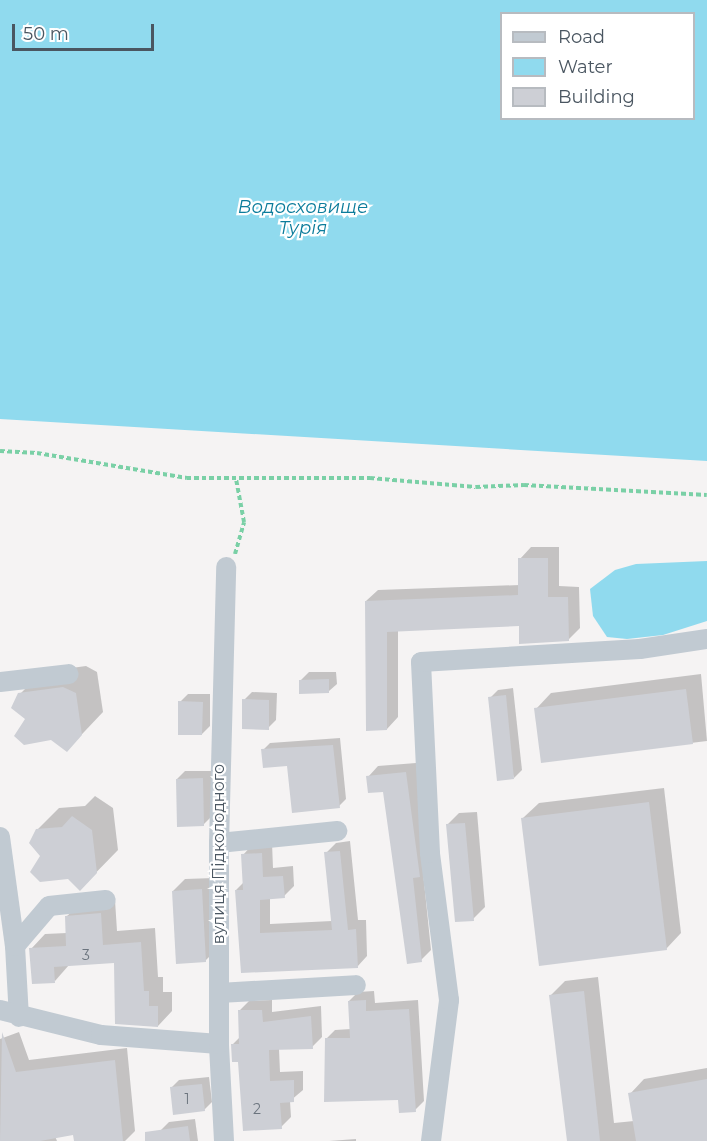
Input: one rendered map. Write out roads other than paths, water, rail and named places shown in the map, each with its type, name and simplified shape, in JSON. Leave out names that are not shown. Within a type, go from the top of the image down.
[{"type":"street","name":"вулиця Підколодного","points":[[224,1141],[219,1044],[219,843],[226,567]]},
{"type":"street","points":[[431,1141],[449,1000],[430,853],[421,662],[640,649],[707,639]]},
{"type":"street","points":[[0,682],[69,674]]},
{"type":"street","points":[[219,843],[337,831]]},
{"type":"street","points":[[0,837],[5,922],[15,946],[19,1017]]},
{"type":"street","points":[[15,946],[49,906],[106,900]]},
{"type":"street","points":[[219,993],[356,985]]},
{"type":"street","points":[[0,1010],[19,1017],[101,1035],[219,1044]]},
{"type":"water","name":"Водосховище Турія","points":[[0,0],[707,0],[707,461],[0,419]]},
{"type":"water","points":[[707,561],[707,621],[663,635],[627,639],[607,637],[593,616],[590,589],[615,570],[636,564]]}]
